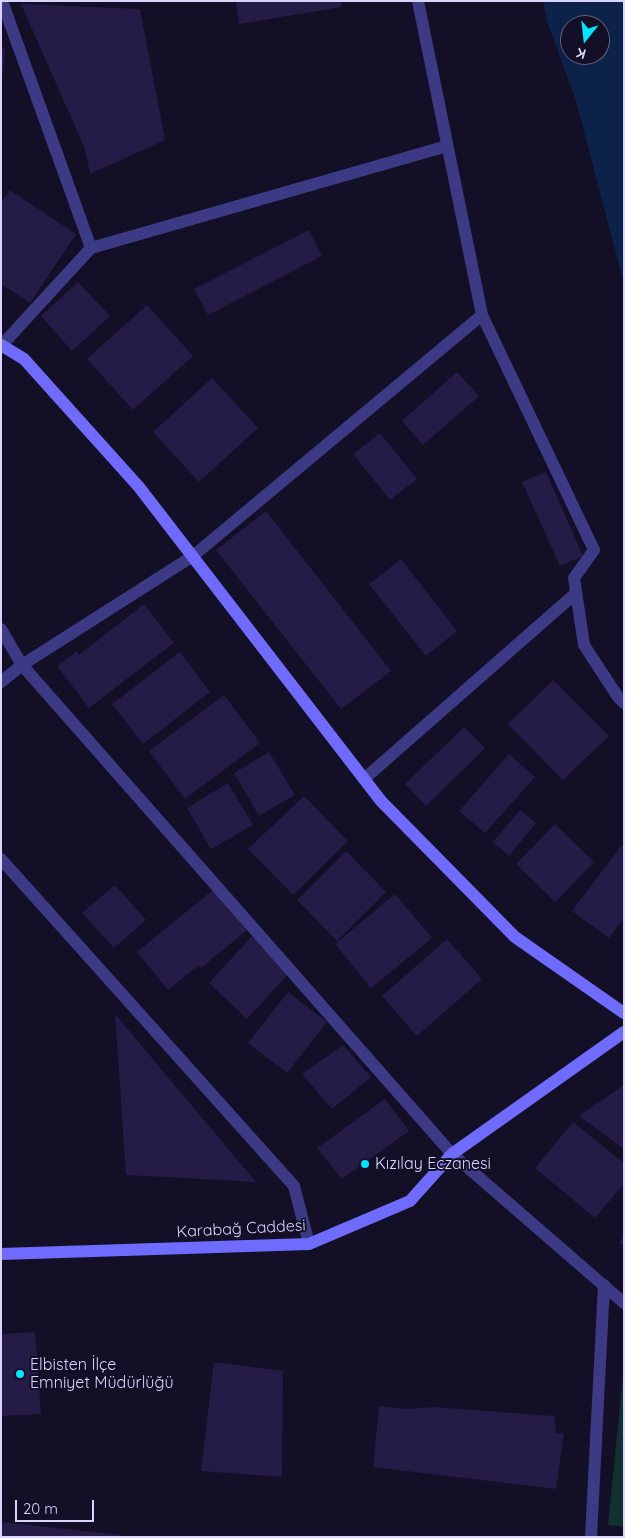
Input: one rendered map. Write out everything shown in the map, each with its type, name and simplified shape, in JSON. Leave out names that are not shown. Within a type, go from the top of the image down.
[{"type":"street","points":[[2,1],[91,248]]},
{"type":"street","points":[[418,1],[482,315],[594,550],[574,578],[584,645],[618,697],[624,703]]},
{"type":"street","points":[[447,146],[91,248],[2,345],[24,359],[139,487],[381,800],[515,937],[624,1013]]},
{"type":"street","points":[[1,682],[22,665],[193,556],[482,315]]},
{"type":"street","points":[[364,779],[576,593]]},
{"type":"street","points":[[1,629],[22,665],[452,1154],[624,1303]]},
{"type":"street","points":[[1,859],[294,1186],[309,1244]]},
{"type":"street","name":"Karabağ Caddesi","points":[[1,1254],[309,1244],[410,1201],[452,1154],[624,1032]]},
{"type":"street","points":[[591,1537],[604,1286]]},
{"type":"green space","points":[[624,1366],[624,1527],[608,1525]]},
{"type":"water","points":[[543,1],[624,1],[624,284],[576,101],[563,65],[610,65],[610,15],[560,15],[560,57],[547,21]]},
{"type":"building","points":[[236,1],[341,1],[342,7],[239,24]]},
{"type":"building","points":[[21,4],[140,9],[165,140],[90,174],[85,149]]},
{"type":"building","points":[[1,47],[5,48],[3,74],[1,74]]},
{"type":"building","points":[[10,190],[76,234],[30,303],[1,284],[1,203]]},
{"type":"building","points":[[309,230],[322,256],[208,315],[194,289]]},
{"type":"building","points":[[78,282],[110,316],[72,351],[41,316]]},
{"type":"building","points":[[147,305],[193,356],[133,410],[87,359]]},
{"type":"building","points":[[457,372],[479,396],[423,445],[402,421]]},
{"type":"building","points":[[212,378],[258,428],[199,482],[153,432]]},
{"type":"building","points":[[380,433],[417,479],[390,500],[353,454]]},
{"type":"building","points":[[546,472],[583,556],[560,566],[522,482]]},
{"type":"building","points":[[266,511],[391,671],[341,709],[216,550]]},
{"type":"building","points":[[401,559],[457,631],[426,656],[369,584]]},
{"type":"building","points":[[144,604],[174,643],[89,708],[57,666],[77,651],[79,655]]},
{"type":"building","points":[[180,652],[210,692],[143,744],[112,704]]},
{"type":"building","points":[[553,680],[609,736],[563,780],[508,724]]},
{"type":"building","points":[[224,695],[260,743],[185,799],[149,751]]},
{"type":"building","points":[[464,727],[485,748],[426,806],[405,784]]},
{"type":"building","points":[[269,752],[295,795],[259,816],[234,773]]},
{"type":"building","points":[[509,754],[535,777],[485,833],[459,811]]},
{"type":"building","points":[[228,783],[253,825],[211,849],[187,808]]},
{"type":"building","points":[[304,796],[348,841],[293,895],[248,849]]},
{"type":"building","points":[[520,810],[536,823],[509,856],[493,842]]},
{"type":"building","points":[[555,824],[594,862],[555,902],[516,864]]},
{"type":"building","points":[[621,846],[624,848],[624,918],[609,938],[572,911]]},
{"type":"building","points":[[346,851],[386,892],[337,941],[297,900]]},
{"type":"building","points":[[115,885],[146,920],[114,948],[82,913]]},
{"type":"building","points":[[214,889],[247,930],[201,968],[199,965],[168,990],[137,952]]},
{"type":"building","points":[[395,894],[432,938],[371,988],[335,944]]},
{"type":"building","points":[[252,936],[290,972],[247,1019],[209,983]]},
{"type":"building","points":[[447,939],[482,979],[417,1036],[382,996]]},
{"type":"building","points":[[288,992],[327,1022],[287,1073],[248,1043]]},
{"type":"building","points":[[115,1014],[256,1182],[126,1175]]},
{"type":"building","points":[[343,1045],[371,1077],[332,1109],[302,1074]]},
{"type":"building","points":[[624,1085],[624,1149],[579,1116]]},
{"type":"building","points":[[385,1099],[409,1131],[342,1179],[317,1148]]},
{"type":"building","points":[[573,1122],[624,1163],[624,1184],[595,1218],[535,1168]]},
{"type":"building","points":[[624,1236],[624,1246],[619,1243]]},
{"type":"building","name":"Elbisten İlçe Emniyet Müdürlüğü","points":[[35,1332],[41,1414],[1,1416],[1,1334]]},
{"type":"building","points":[[214,1362],[283,1371],[282,1477],[201,1471]]},
{"type":"building","points":[[379,1406],[407,1409],[434,1407],[554,1416],[556,1433],[564,1433],[556,1489],[373,1467]]},
{"type":"building","points":[[1,1522],[121,1535],[121,1537],[1,1537]]},
{"type":"place","name":"Kızılay Eczanesi","points":[[365,1164]]},
{"type":"place","name":"Elbisten İlçe Emniyet Müdürlüğü","points":[[20,1374]]}]
